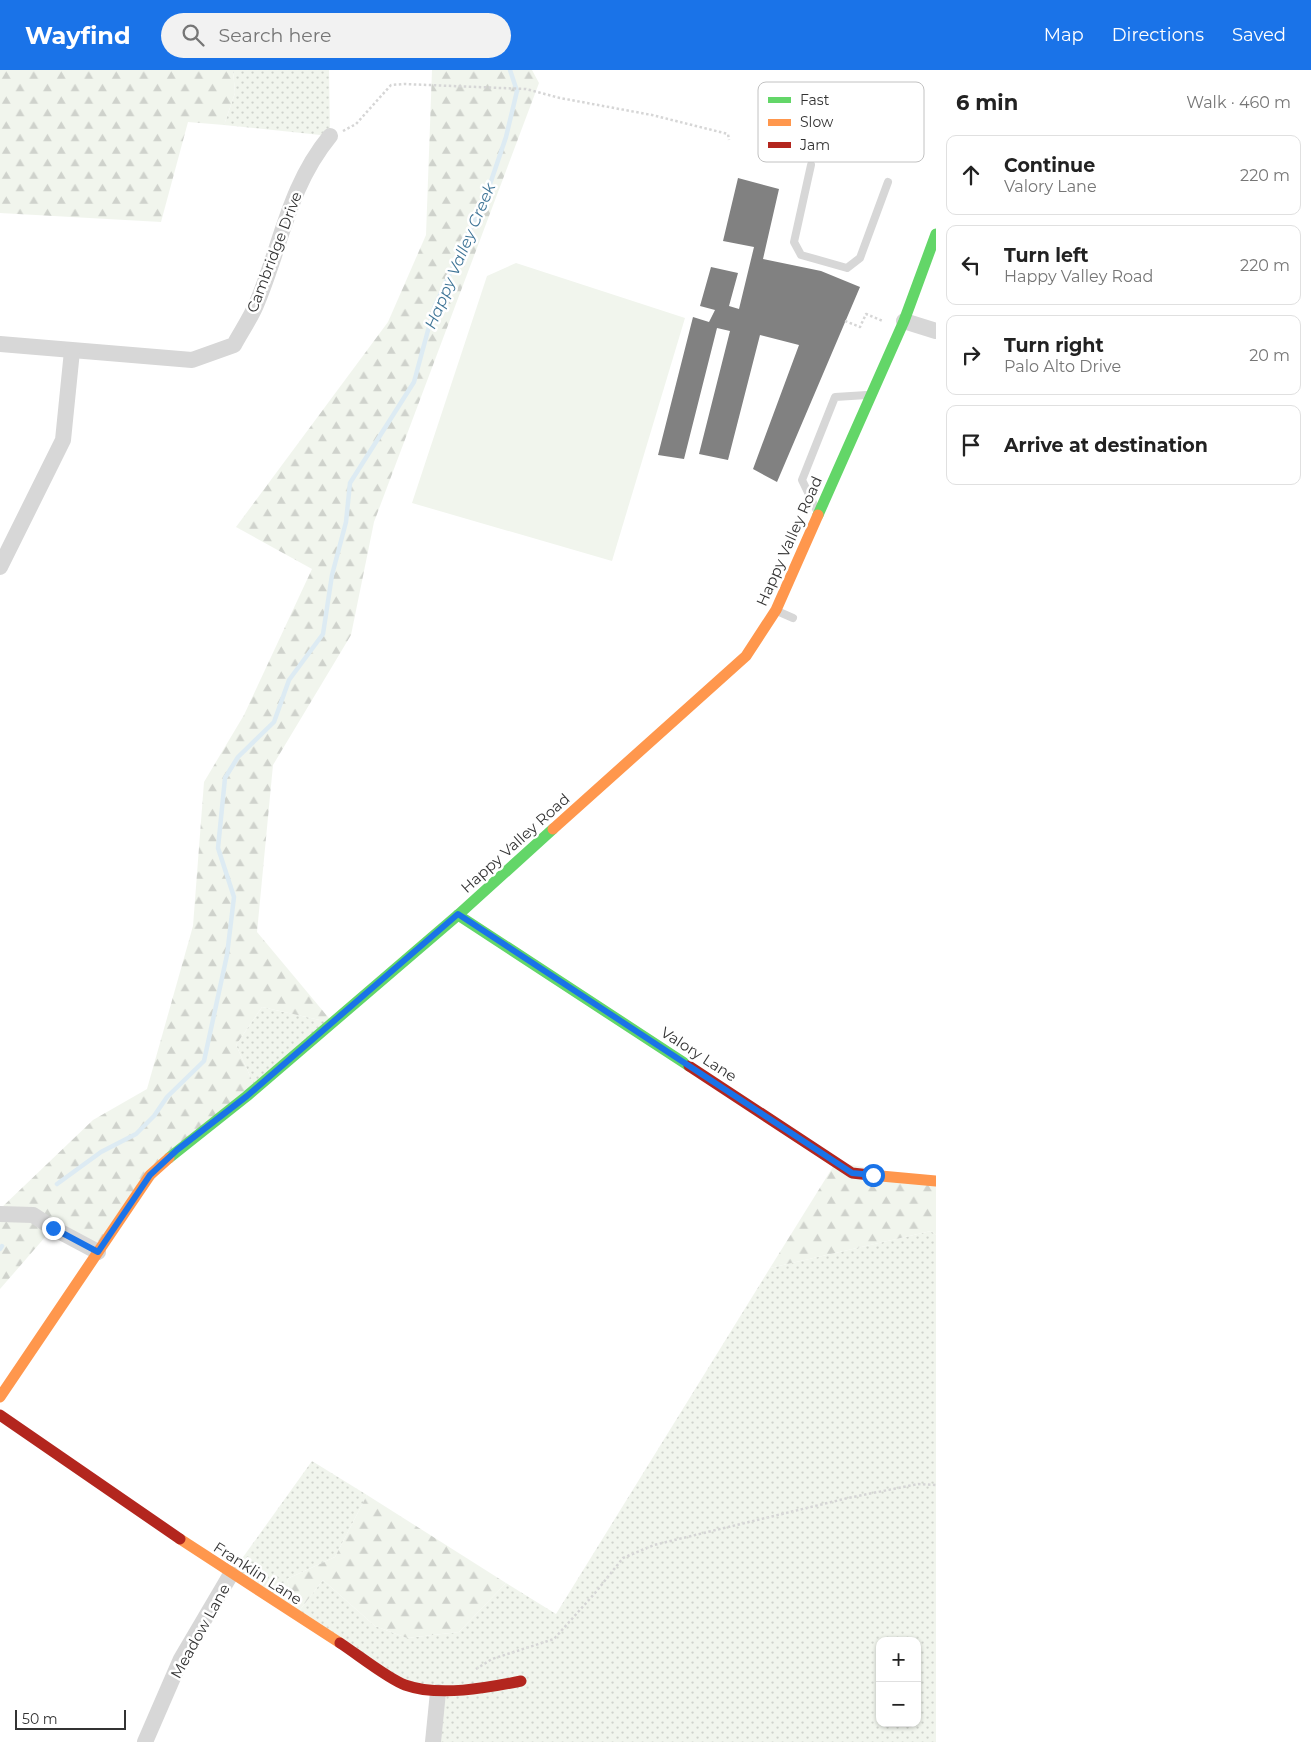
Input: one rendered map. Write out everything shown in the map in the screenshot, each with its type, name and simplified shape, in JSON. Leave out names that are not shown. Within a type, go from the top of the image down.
[{"type":"street","name":"Cambridge Drive","points":[[0,344],[72,352],[192,360],[234,345],[256,306],[286,215],[313,157],[330,136]]},
{"type":"street","name":"Happy Valley Road","points":[[0,1396],[150,1175],[177,1150],[247,1096],[458,914],[746,656],[757,642],[776,610],[903,325],[936,234]]},
{"type":"street","points":[[903,325],[936,331]]},
{"type":"street","points":[[0,567],[63,440],[72,352]]},
{"type":"street","name":"Valory Lane","points":[[458,914],[852,1173],[936,1181]]},
{"type":"street","points":[[0,1214],[33,1215],[98,1252]]},
{"type":"street","name":"Franklin Lane","points":[[0,1415],[231,1574],[405,1685],[438,1692],[486,1688],[521,1681]]},
{"type":"street","name":"Meadow Lane","points":[[145,1742],[181,1659],[231,1574]]},
{"type":"street","points":[[433,1742],[438,1692]]},
{"type":"lane","points":[[811,165],[794,242],[801,255],[847,268],[860,258],[888,182]]},
{"type":"lane","points":[[818,514],[802,480],[835,396],[871,395]]},
{"type":"lane","points":[[776,610],[793,618]]},
{"type":"path","points":[[330,136],[356,124],[391,85],[526,89],[560,98],[652,115],[728,134],[729,140]]},
{"type":"path","points":[[845,321],[860,327],[866,314],[903,325]]},
{"type":"path","points":[[469,1673],[492,1659],[554,1639],[595,1594],[623,1558],[654,1545],[848,1498],[918,1484],[936,1485]]},
{"type":"green space","points":[[0,70],[233,70],[235,93],[224,125],[188,122],[161,222],[0,213]]},
{"type":"green space","points":[[233,70],[329,70],[330,136],[224,125],[235,93]]},
{"type":"green space","points":[[432,70],[532,70],[539,83],[374,522],[351,635],[273,765],[257,932],[333,1023],[262,1007],[236,1045],[256,1089],[177,1150],[98,1252],[53,1228],[0,1289],[0,1209],[93,1120],[147,1089],[193,926],[204,782],[244,715],[312,569],[236,527],[388,322],[426,235]]},
{"type":"green space","points":[[516,263],[685,318],[612,561],[412,503],[487,276]]},
{"type":"green space","points":[[262,1007],[333,1023],[256,1089],[236,1045]]},
{"type":"green space","points":[[836,1162],[936,1181],[936,1235],[931,1231],[770,1268]]},
{"type":"green space","points":[[931,1231],[936,1235],[936,1742],[433,1742],[438,1692],[405,1685],[231,1574],[312,1461],[367,1495],[335,1557],[287,1579],[296,1615],[323,1580],[375,1626],[407,1638],[459,1632],[506,1583],[556,1614],[770,1268]]},
{"type":"green space","points":[[367,1495],[506,1583],[459,1632],[407,1638],[375,1626],[323,1580],[296,1615],[287,1579],[335,1557]]},
{"type":"building","points":[[738,178],[779,189],[763,259],[821,271],[860,287],[777,482],[753,469],[799,345],[760,335],[728,460],[699,454],[730,331],[717,328],[684,459],[658,455],[693,317],[709,322],[715,310],[700,306],[711,267],[738,273],[729,306],[739,309],[754,247],[723,241]]},
{"type":"waterway","name":"Happy Valley Creek","points":[[57,1184],[101,1152],[136,1134],[154,1116],[167,1097],[204,1061],[227,955],[234,897],[218,848],[225,778],[238,757],[274,722],[289,680],[323,634],[332,575],[346,522],[350,483],[414,382],[434,308],[487,193],[506,137],[517,91],[510,70]]},
{"type":"traffic: fast","points":[[818,515],[904,321],[936,234]]},
{"type":"traffic: fast","points":[[169,1158],[247,1096],[458,915],[553,829]]},
{"type":"traffic: fast","points":[[458,915],[689,1066]]},
{"type":"traffic: slow","points":[[553,829],[746,656],[776,610],[818,515]]},
{"type":"traffic: slow","points":[[0,1397],[150,1175],[169,1158]]},
{"type":"traffic: slow","points":[[870,1175],[936,1181]]},
{"type":"traffic: slow","points":[[180,1539],[340,1643]]},
{"type":"traffic: jam","points":[[689,1066],[852,1173],[870,1175]]},
{"type":"traffic: jam","points":[[0,1415],[180,1539]]},
{"type":"traffic: jam","points":[[340,1643],[398,1682],[418,1689],[463,1690],[521,1681]]},
{"type":"route","points":[[53,1228],[98,1252],[150,1175],[177,1150],[247,1096],[458,914],[852,1173],[873,1175]]}]
